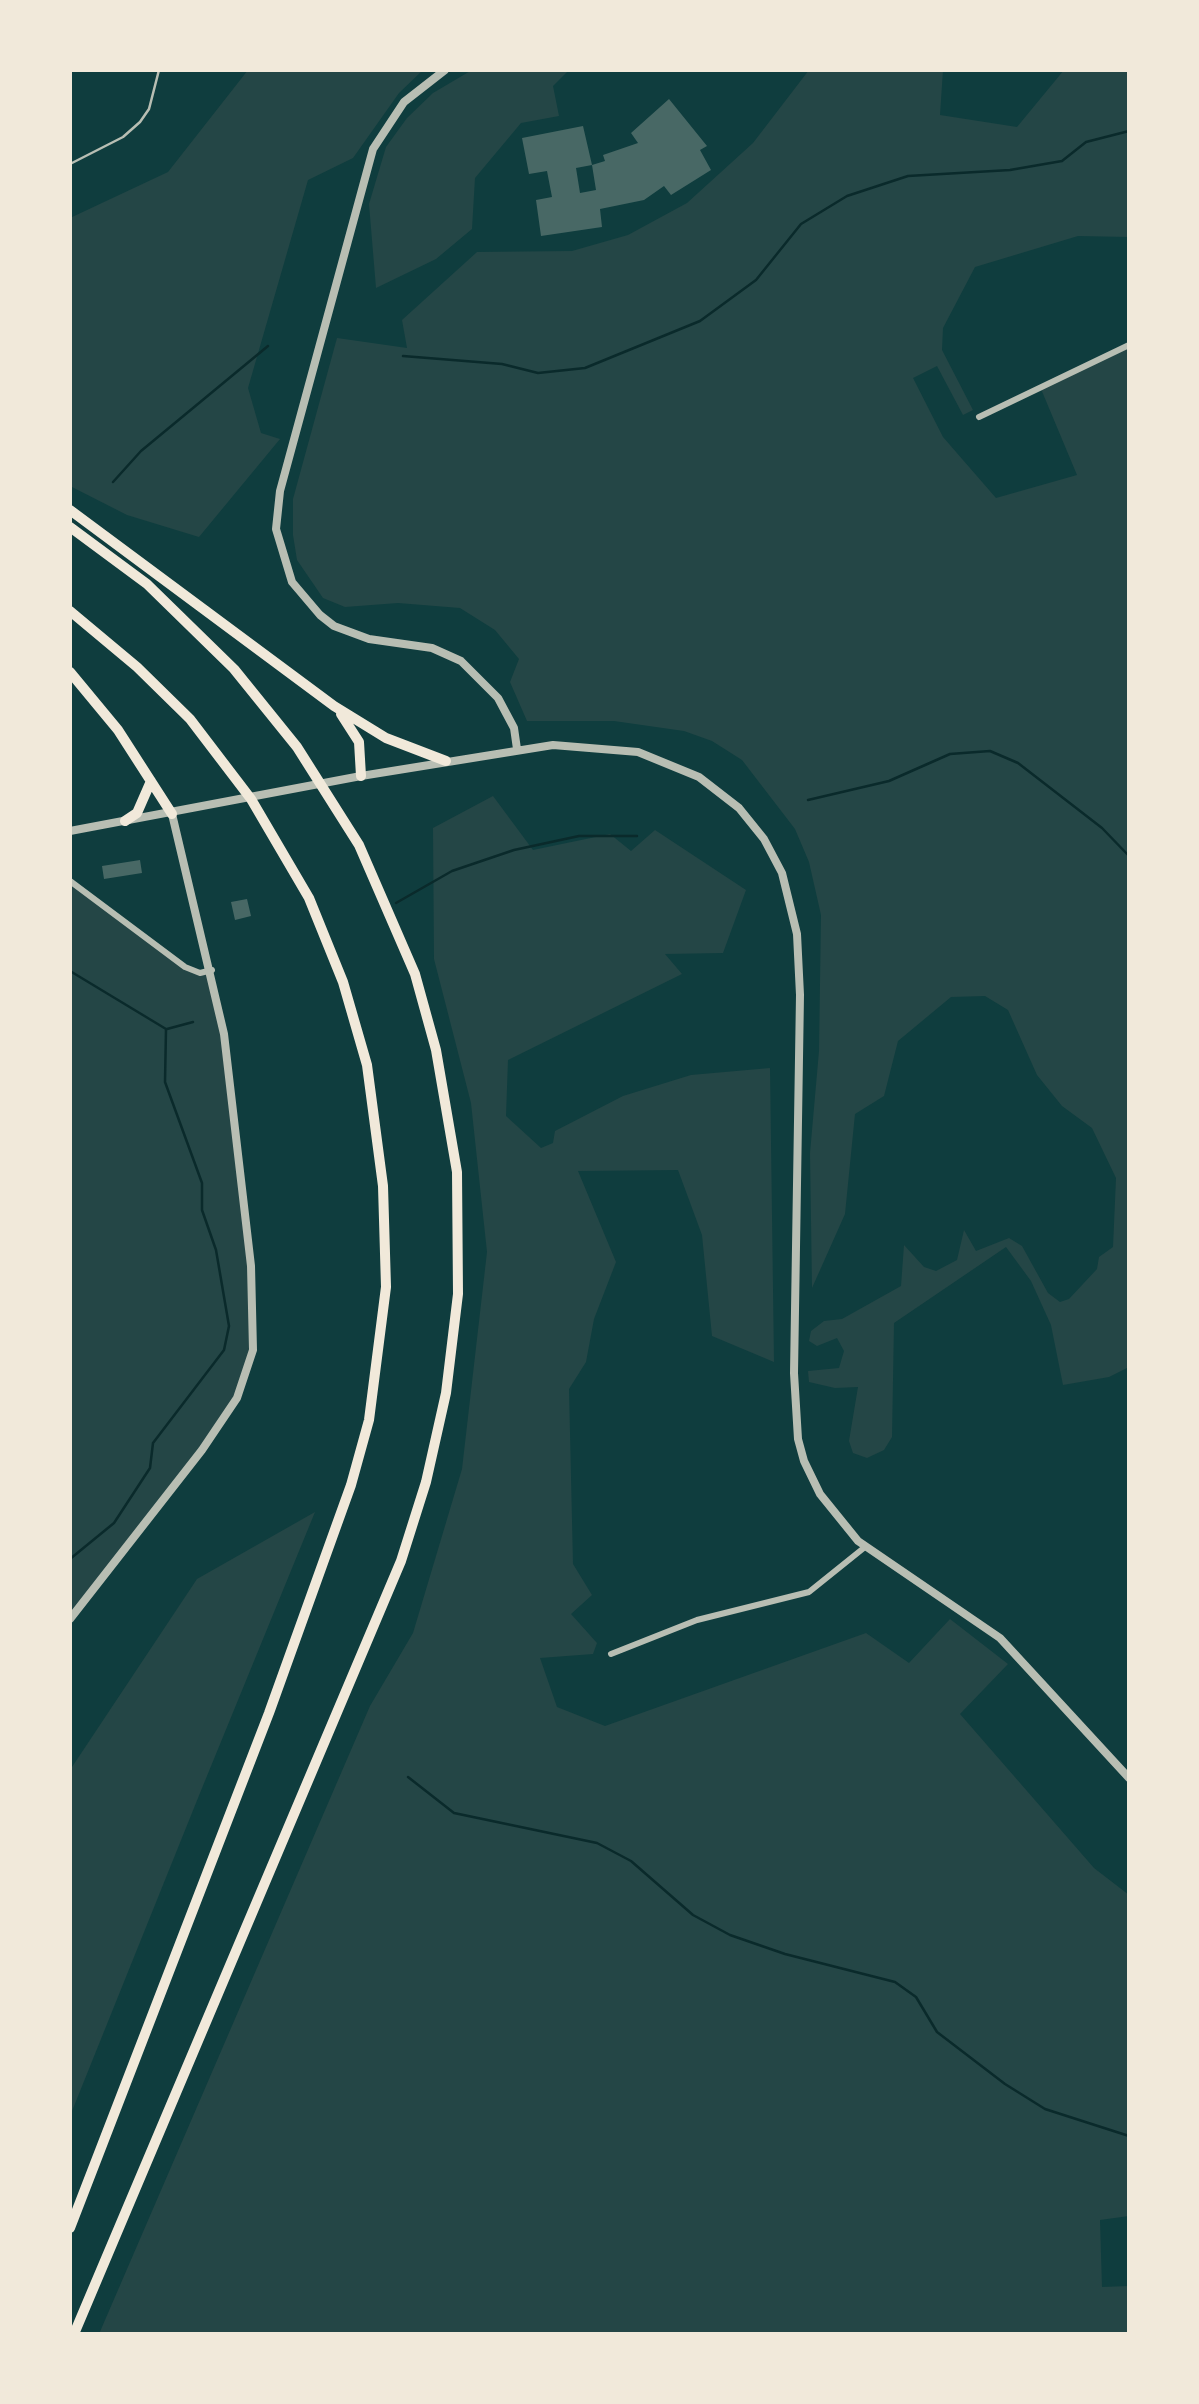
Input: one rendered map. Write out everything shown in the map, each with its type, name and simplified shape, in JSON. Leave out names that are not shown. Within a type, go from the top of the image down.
[{"type":"highway","points":[[70,510],[334,706],[386,738],[446,761]]},
{"type":"highway","points":[[70,527],[147,584],[194,625],[298,747],[346,821],[414,974],[449,1112],[457,1172],[458,1294],[446,1393],[426,1482],[401,1561],[74,2334]]},
{"type":"highway","points":[[70,611],[156,685],[225,763],[279,844],[326,938],[367,1066],[385,1219],[386,1287],[369,1420],[345,1502],[269,1713],[70,2228]]},
{"type":"highway","points":[[70,672],[172,814]]},
{"type":"highway","points":[[334,706],[359,742],[361,776]]},
{"type":"highway","points":[[124,822],[137,813],[151,780]]},
{"type":"street","points":[[446,70],[417,89],[392,117],[368,162],[280,492],[276,529],[292,582],[320,615],[334,626],[369,639],[432,648],[461,660],[498,698],[514,728],[517,749]]},
{"type":"street","points":[[978,417],[1129,346]]},
{"type":"street","points":[[70,832],[361,776],[553,745],[638,752],[699,776],[753,823],[782,873],[794,911],[800,995],[794,1373],[798,1439],[820,1494],[865,1546],[1000,1638],[1129,1777]]},
{"type":"street","points":[[70,1619],[164,1502],[237,1398],[253,1350],[251,1266],[224,1034],[212,970],[172,814]]},
{"type":"street","points":[[70,882],[185,968],[200,973],[212,970]]},
{"type":"street","points":[[611,1654],[697,1620],[808,1592],[865,1546]]},
{"type":"lane","points":[[70,164],[123,138],[140,122],[149,108],[159,70]]},
{"type":"shaded area","points":[[248,70],[423,70],[399,93],[353,158],[308,180],[248,388],[261,433],[280,439],[199,537],[127,515],[70,486],[70,218],[168,172]]},
{"type":"shaded area","points":[[472,70],[569,70],[553,86],[559,116],[521,123],[475,178],[472,229],[436,259],[376,288],[369,204],[386,147],[407,118],[433,93]]},
{"type":"shaded area","points":[[809,70],[943,70],[940,115],[1017,127],[1064,70],[1129,70],[1129,237],[1078,236],[975,267],[943,328],[942,350],[973,410],[963,415],[937,366],[913,378],[943,437],[996,498],[1077,475],[1041,389],[1129,345],[1129,1367],[1109,1377],[1063,1385],[1051,1325],[1031,1281],[1006,1247],[894,1323],[892,1437],[884,1450],[867,1458],[853,1453],[849,1441],[858,1387],[835,1388],[809,1382],[808,1371],[839,1368],[844,1351],[837,1338],[817,1346],[809,1341],[811,1331],[824,1321],[842,1319],[901,1286],[904,1245],[924,1267],[936,1271],[957,1260],[964,1230],[976,1251],[1009,1238],[1022,1246],[1048,1293],[1060,1302],[1069,1299],[1097,1269],[1099,1257],[1113,1247],[1116,1178],[1092,1128],[1062,1106],[1037,1075],[1008,1010],[985,996],[951,997],[898,1041],[884,1096],[855,1114],[845,1214],[812,1288],[810,1153],[819,1051],[821,915],[809,862],[795,829],[742,760],[712,741],[684,731],[614,721],[527,721],[510,682],[519,659],[495,630],[460,608],[398,603],[345,607],[323,598],[297,560],[293,535],[293,499],[337,338],[407,348],[402,320],[477,252],[572,251],[628,235],[687,203],[753,143]]},
{"type":"shaded area","points":[[493,796],[533,850],[610,834],[631,851],[655,830],[746,890],[723,953],[665,954],[682,974],[508,1060],[506,1116],[541,1148],[553,1143],[555,1131],[623,1096],[691,1075],[770,1068],[774,1362],[712,1336],[702,1235],[678,1170],[578,1171],[616,1262],[594,1319],[586,1362],[569,1389],[573,1564],[592,1595],[571,1614],[597,1643],[593,1654],[540,1658],[557,1707],[605,1726],[866,1633],[909,1663],[950,1619],[1008,1664],[960,1714],[1094,1868],[1129,1895],[1129,2216],[1100,2220],[1102,2287],[1129,2286],[1129,2334],[99,2334],[370,1706],[413,1633],[462,1469],[487,1252],[471,1103],[434,959],[433,828]]},
{"type":"shaded area","points":[[70,881],[185,967],[200,973],[212,970],[224,1034],[255,1332],[237,1398],[70,1619]]},
{"type":"shaded area","points":[[315,1512],[70,2116],[70,1770],[197,1579]]},
{"type":"building","points":[[669,99],[707,146],[700,150],[711,170],[671,195],[664,186],[644,200],[600,209],[602,227],[541,236],[536,200],[552,197],[547,171],[529,174],[522,138],[583,126],[592,165],[605,161],[603,155],[638,143],[631,133]],"holes":[[[592,165],[596,190],[580,193],[576,168]]]},
{"type":"building","points":[[140,860],[142,873],[104,879],[102,866]]},
{"type":"building","points":[[247,899],[251,916],[235,920],[231,902]]},
{"type":"waterway","points":[[403,356],[502,364],[538,373],[585,368],[700,321],[756,280],[801,224],[847,196],[908,176],[1010,170],[1062,161],[1086,142],[1129,131]]},
{"type":"waterway","points":[[113,482],[141,451],[268,346]]},
{"type":"waterway","points":[[808,800],[889,781],[950,754],[990,751],[1018,763],[1102,828],[1129,856]]},
{"type":"waterway","points":[[396,903],[452,871],[514,850],[579,836],[637,836]]},
{"type":"waterway","points":[[70,971],[166,1029],[165,1082],[202,1183],[202,1210],[216,1250],[229,1326],[224,1350],[153,1443],[150,1468],[114,1523],[70,1559]]},
{"type":"waterway","points":[[167,1029],[193,1022]]},
{"type":"waterway","points":[[408,1777],[454,1813],[597,1843],[631,1861],[693,1915],[730,1935],[785,1954],[895,1982],[916,1997],[937,2032],[1005,2084],[1045,2109],[1129,2136]]}]
